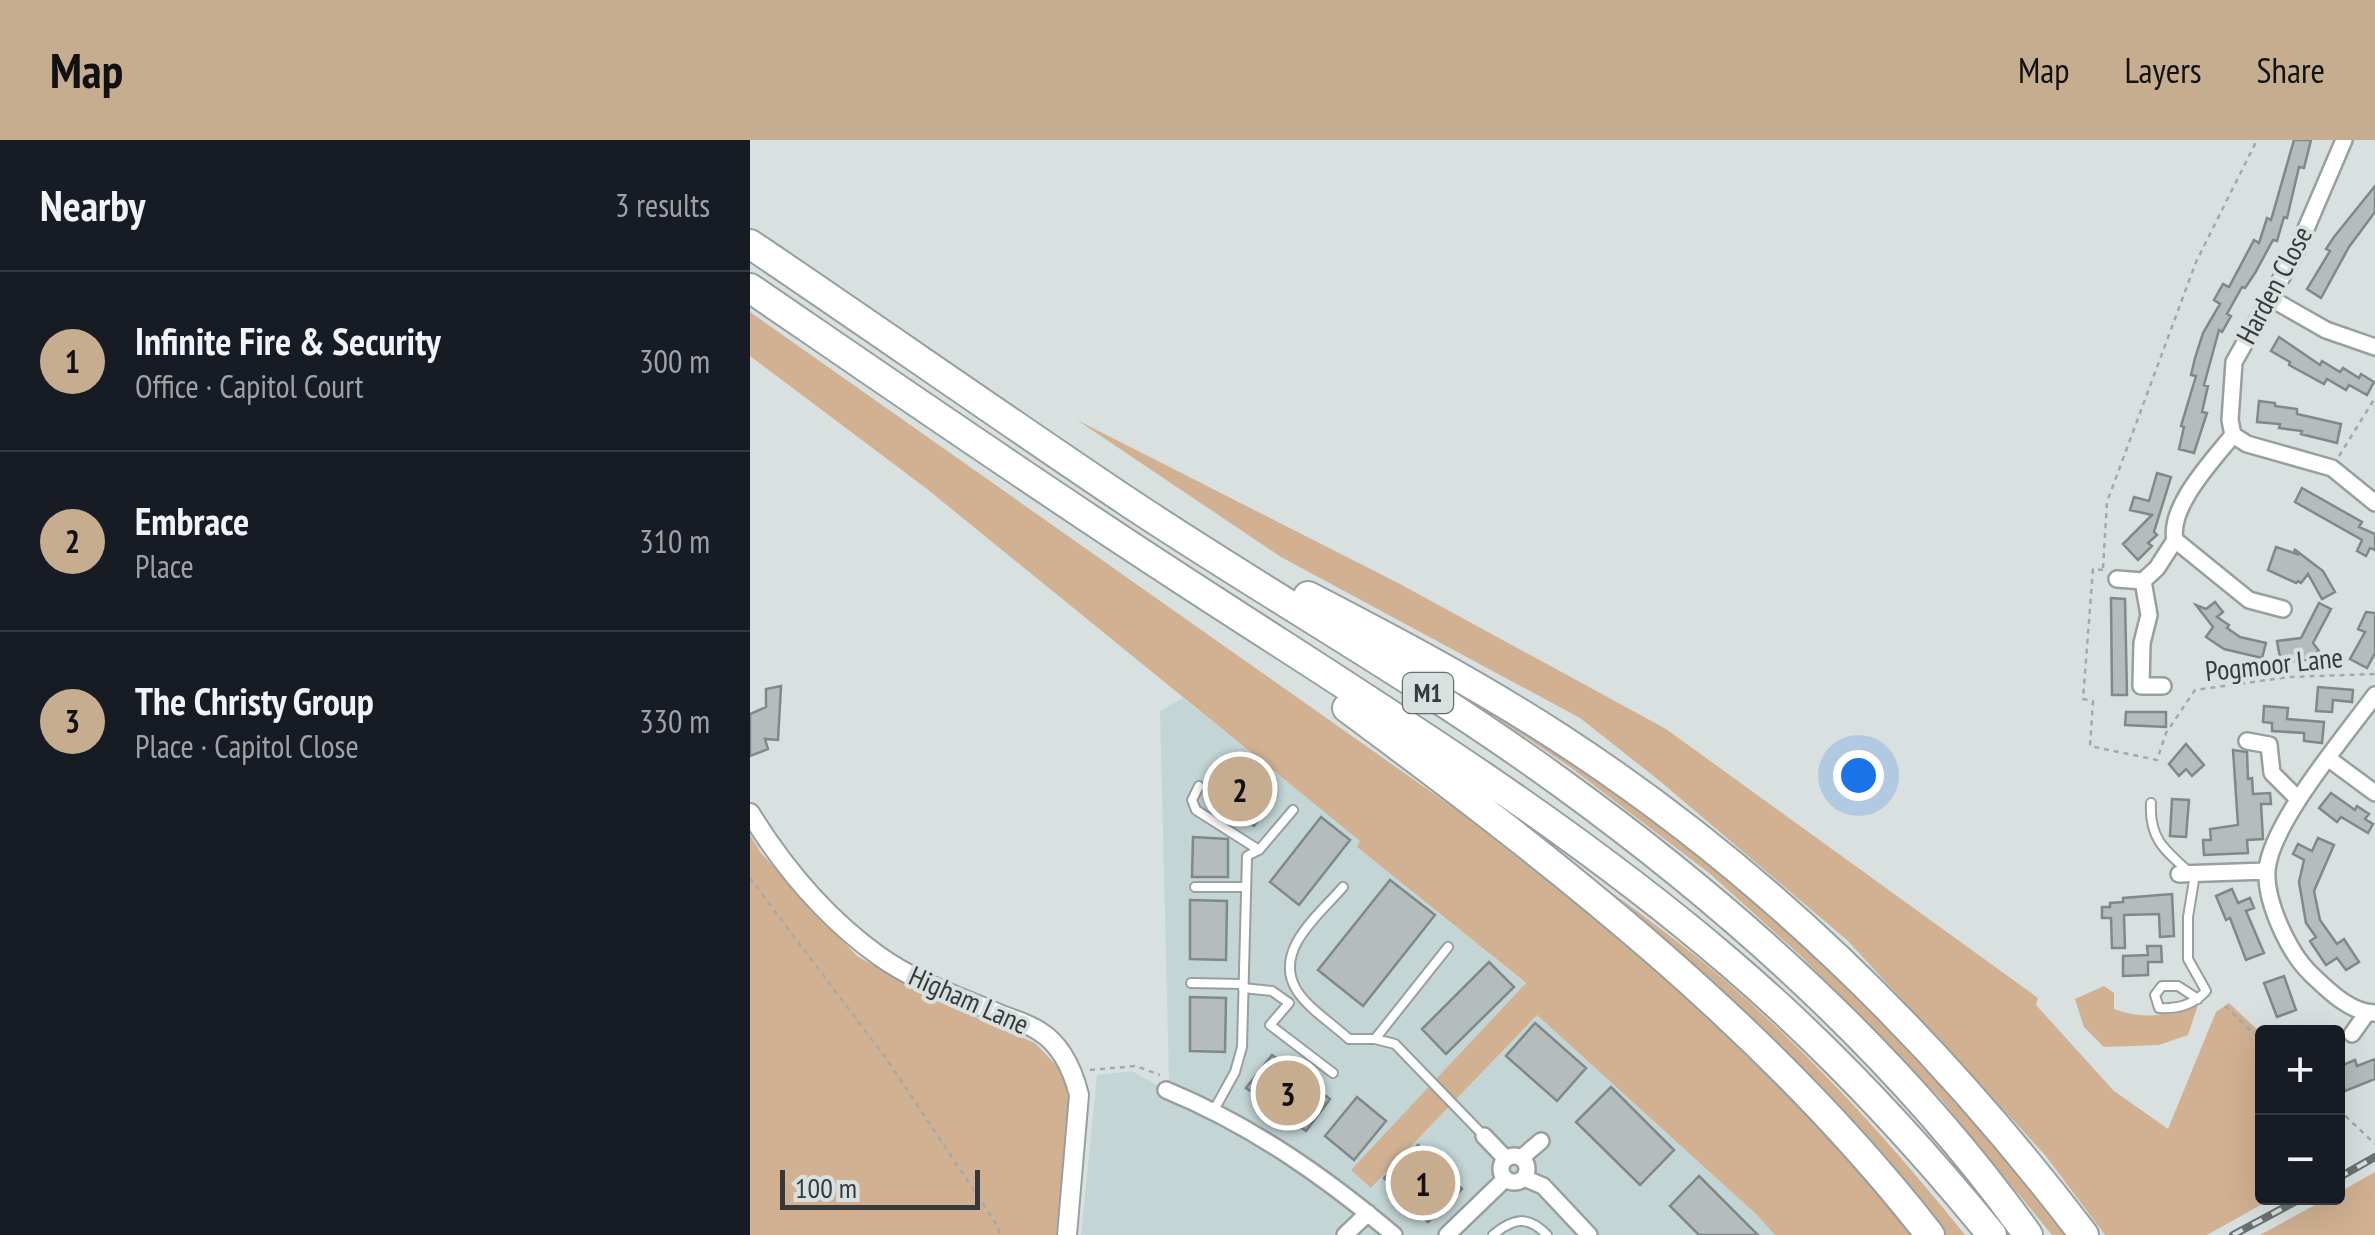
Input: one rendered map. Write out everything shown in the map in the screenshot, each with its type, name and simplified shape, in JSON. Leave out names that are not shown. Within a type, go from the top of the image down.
[{"type":"highway","name":"M1","points":[[750,244],[1129,502],[1392,668],[1558,780],[1665,862],[1769,950],[1898,1078],[2028,1235]]},
{"type":"highway","name":"M1","points":[[750,288],[1116,538],[1577,842],[1729,962],[1874,1100],[1992,1235]]},
{"type":"highway","name":"M1","points":[[1129,502],[1448,669],[1561,738],[1683,827],[1802,925],[1922,1042],[1990,1117],[2084,1235]]},
{"type":"highway","name":"M1","points":[[1116,538],[1493,816],[1620,920],[1806,1092],[1892,1186],[1930,1235]]},
{"type":"street","name":"Harden Close","points":[[2233,435],[2230,420],[2234,362],[2296,252],[2348,141]]},
{"type":"street","points":[[2270,298],[2326,330],[2375,348]]},
{"type":"street","points":[[2143,581],[2157,568],[2175,540],[2174,524],[2180,508],[2233,435],[2247,444],[2332,468],[2375,503]]},
{"type":"street","points":[[2175,540],[2248,600],[2284,609]]},
{"type":"street","points":[[2110,574],[2143,581]]},
{"type":"street","points":[[2143,581],[2149,615],[2142,643],[2141,686],[2162,686]]},
{"type":"street","points":[[2352,1034],[2371,1013],[2330,992],[2291,950],[2274,909],[2268,870],[2279,836],[2298,799],[2375,695]]},
{"type":"street","points":[[2247,742],[2269,746],[2272,773],[2298,799]]},
{"type":"street","points":[[2329,759],[2375,793]]},
{"type":"street","name":"Higham Lane","points":[[750,814],[772,849],[848,933],[883,959],[928,984],[1040,1032],[1062,1053],[1074,1073]]},
{"type":"street","points":[[2188,874],[2268,870]]},
{"type":"street","points":[[1067,1235],[1079,1110],[1074,1073]]},
{"type":"street","points":[[1166,1090],[1214,1110],[1327,1181],[1394,1235]]},
{"type":"street","points":[[1484,1136],[1527,1167],[1524,1178],[1515,1183],[1505,1179]]},
{"type":"street","points":[[1505,1179],[1501,1166],[1541,1141]]},
{"type":"street","points":[[1524,1178],[1543,1186],[1589,1235]]},
{"type":"street","points":[[1446,1235],[1505,1179]]},
{"type":"street","points":[[1346,1235],[1368,1213]]},
{"type":"lane","points":[[1199,786],[1192,800],[1196,810],[1259,850]]},
{"type":"lane","points":[[2151,803],[2150,822],[2155,836],[2188,874],[2188,959],[2206,990],[2198,1000],[2177,1009],[2159,1008],[2155,995],[2162,986],[2178,986],[2198,1000]]},
{"type":"lane","points":[[1214,1110],[1235,1072],[1242,1047],[1247,856],[1259,850],[1293,810]]},
{"type":"lane","points":[[1195,887],[1244,887]]},
{"type":"lane","points":[[1342,887],[1293,946],[1290,972],[1296,991],[1349,1039],[1395,1044],[1484,1136]]},
{"type":"lane","points":[[1376,1039],[1448,947]]},
{"type":"lane","points":[[1191,983],[1272,991],[1289,1003],[1270,1024],[1333,1073]]},
{"type":"lane","points":[[1499,1233],[1508,1222],[1516,1221],[1538,1226],[1548,1235]]},
{"type":"path","points":[[2110,574],[2107,502],[2196,262],[2258,140]]},
{"type":"path","points":[[2332,468],[2375,398]]},
{"type":"path","name":"Pogmoor Lane","points":[[2110,574],[2093,569],[2083,699],[2094,701],[2090,746],[2157,760],[2166,733],[2195,690],[2289,677],[2375,674]]},
{"type":"path","points":[[750,878],[888,1060],[1000,1235]]},
{"type":"path","points":[[2225,1006],[2255,1034]]},
{"type":"path","points":[[1074,1073],[1136,1066],[1170,1080],[1166,1090]]},
{"type":"path","points":[[2344,1115],[2374,1143]]},
{"type":"shaded area","points":[[750,312],[1464,815],[1655,966],[1808,1116],[1914,1235],[1775,1235],[1537,1015],[1371,1188],[1351,1170],[1526,983],[1357,847],[1360,841],[927,489],[750,356]]},
{"type":"shaded area","points":[[1077,420],[1400,584],[1666,729],[2038,998],[2036,1005],[2114,1091],[2168,1129],[2216,1012],[2229,1003],[2255,1027],[2255,1205],[2261,1205],[2207,1235],[2105,1235],[2045,1155],[1848,941],[1661,782],[1580,718],[1281,557]]},
{"type":"shaded area","points":[[1449,680],[1676,831],[1869,999],[2073,1235],[2052,1235],[1940,1098],[1801,956],[1709,873],[1570,767],[1448,685]]},
{"type":"shaded area","points":[[1183,698],[1361,841],[1357,847],[1526,984],[1352,1170],[1372,1188],[1537,1015],[1775,1235],[1081,1235],[1097,1075],[1132,1071],[1165,1090],[1169,1079],[1160,711]]},
{"type":"shaded area","points":[[1511,820],[1662,930],[1760,1012],[1867,1120],[1965,1235],[1936,1235]]},
{"type":"shaded area","points":[[750,835],[761,853],[857,956],[925,995],[1035,1043],[1064,1073],[1069,1102],[1056,1235],[750,1235]]},
{"type":"shaded area","points":[[2104,986],[2114,993],[2114,1009],[2137,1015],[2167,1013],[2199,1002],[2188,1035],[2159,1045],[2104,1047],[2084,1027],[2075,999]]},
{"type":"shaded area","points":[[2375,1172],[2375,1235],[2260,1235],[2315,1205],[2345,1205],[2345,1189]]},
{"type":"building","points":[[2294,140],[2311,140],[2304,168],[2299,167],[2287,218],[2284,217],[2277,241],[2273,240],[2255,273],[2242,287],[2222,332],[2219,330],[2204,385],[2208,386],[2202,412],[2207,413],[2194,453],[2179,449],[2184,427],[2181,426],[2196,376],[2191,375],[2195,358],[2203,333],[2220,304],[2214,300],[2223,284],[2229,287],[2254,240],[2259,243],[2267,218],[2271,220]]},
{"type":"building","points":[[2375,186],[2375,212],[2349,247],[2321,298],[2307,289],[2330,251],[2326,249]]},
{"type":"building","points":[[2279,337],[2320,365],[2322,361],[2340,372],[2343,368],[2374,382],[2367,395],[2349,385],[2346,390],[2327,379],[2324,384],[2289,365],[2271,351]]},
{"type":"building","points":[[2259,401],[2341,424],[2337,443],[2279,428],[2280,424],[2257,422]]},
{"type":"building","points":[[2157,473],[2171,477],[2154,532],[2157,535],[2138,560],[2123,544],[2152,515],[2130,510],[2134,497],[2149,501]]},
{"type":"building","points":[[2302,488],[2362,522],[2359,527],[2375,534],[2375,550],[2370,548],[2366,556],[2357,551],[2362,540],[2295,502]]},
{"type":"building","points":[[2276,547],[2297,554],[2294,549],[2323,571],[2335,592],[2322,599],[2308,574],[2296,583],[2268,570]]},
{"type":"building","points":[[2111,598],[2125,599],[2127,695],[2112,695]]},
{"type":"building","points":[[2215,602],[2223,612],[2217,617],[2229,625],[2227,628],[2240,637],[2266,643],[2262,658],[2224,649],[2206,637],[2213,627],[2196,605],[2206,609]]},
{"type":"building","points":[[2319,603],[2331,609],[2313,643],[2319,651],[2306,660],[2281,663],[2277,641],[2301,638]]},
{"type":"building","points":[[2366,612],[2375,613],[2375,653],[2367,668],[2350,659],[2365,632],[2358,629]]},
{"type":"building","points":[[781,686],[778,740],[765,739],[768,749],[750,756],[750,714],[766,707],[766,689]]},
{"type":"building","points":[[2318,687],[2353,690],[2352,702],[2333,700],[2332,712],[2316,711]]},
{"type":"building","points":[[2264,706],[2288,708],[2287,719],[2324,722],[2322,743],[2304,741],[2304,733],[2272,731],[2272,723],[2263,722]]},
{"type":"building","points":[[2126,712],[2166,712],[2166,727],[2125,725]]},
{"type":"building","points":[[2186,744],[2204,765],[2192,776],[2186,769],[2179,776],[2169,764]]},
{"type":"building","points":[[2233,750],[2247,752],[2253,794],[2270,793],[2271,804],[2261,804],[2263,839],[2247,840],[2248,853],[2204,855],[2203,840],[2211,840],[2210,829],[2238,825]]},
{"type":"building","points":[[1228,755],[1276,795],[1254,826],[1206,786]]},
{"type":"building","points":[[2331,793],[2355,810],[2357,806],[2369,814],[2365,819],[2373,824],[2368,833],[2341,817],[2337,822],[2319,808]]},
{"type":"building","points":[[2172,799],[2189,800],[2186,837],[2170,836]]},
{"type":"building","points":[[1321,817],[1350,840],[1299,905],[1270,882]]},
{"type":"building","points":[[1193,837],[1228,839],[1228,877],[1192,877]]},
{"type":"building","points":[[2318,838],[2334,845],[2314,891],[2320,920],[2337,944],[2344,939],[2359,962],[2346,970],[2337,958],[2326,965],[2310,941],[2316,937],[2306,923],[2299,882],[2304,860],[2293,854],[2298,844],[2312,851]]},
{"type":"building","points":[[1390,880],[1435,915],[1363,1006],[1318,970]]},
{"type":"building","points":[[2232,889],[2238,903],[2250,898],[2254,908],[2246,911],[2264,953],[2246,960],[2230,918],[2226,920],[2216,896]]},
{"type":"building","points":[[2172,894],[2174,936],[2160,937],[2159,914],[2124,915],[2125,948],[2112,948],[2111,918],[2102,918],[2102,907],[2123,902],[2123,898]]},
{"type":"building","points":[[1190,900],[1227,901],[1226,960],[1190,959]]},
{"type":"building","points":[[2147,946],[2161,946],[2162,962],[2148,962],[2148,975],[2123,976],[2123,956],[2148,955]]},
{"type":"building","points":[[1489,962],[1514,987],[1446,1054],[1422,1029]]},
{"type":"building","points":[[2284,976],[2296,1010],[2277,1017],[2264,983]]},
{"type":"building","points":[[1190,997],[1226,998],[1225,1052],[1190,1051]]},
{"type":"building","points":[[1535,1023],[1586,1068],[1557,1101],[1506,1056]]},
{"type":"building","points":[[1272,1055],[1330,1099],[1306,1131],[1246,1088]]},
{"type":"building","points":[[2375,1059],[2375,1079],[2345,1091],[2345,1064],[2355,1060],[2357,1066]]},
{"type":"building","points":[[1611,1087],[1674,1150],[1640,1185],[1576,1122]]},
{"type":"building","points":[[1357,1097],[1386,1121],[1354,1160],[1325,1136]]},
{"type":"building","points":[[1418,1145],[1462,1189],[1428,1222],[1384,1178]]},
{"type":"building","points":[[1699,1176],[1758,1235],[1699,1235],[1670,1206]]},
{"type":"railway","points":[[2345,1174],[2375,1157]]},
{"type":"railway","points":[[2233,1235],[2289,1205]]},
{"type":"place","name":"Embrace","points":[[1240,789]]},
{"type":"place","name":"The Christy Group","points":[[1288,1093]]},
{"type":"place","name":"Infinite Fire & Security","points":[[1423,1183]]}]
